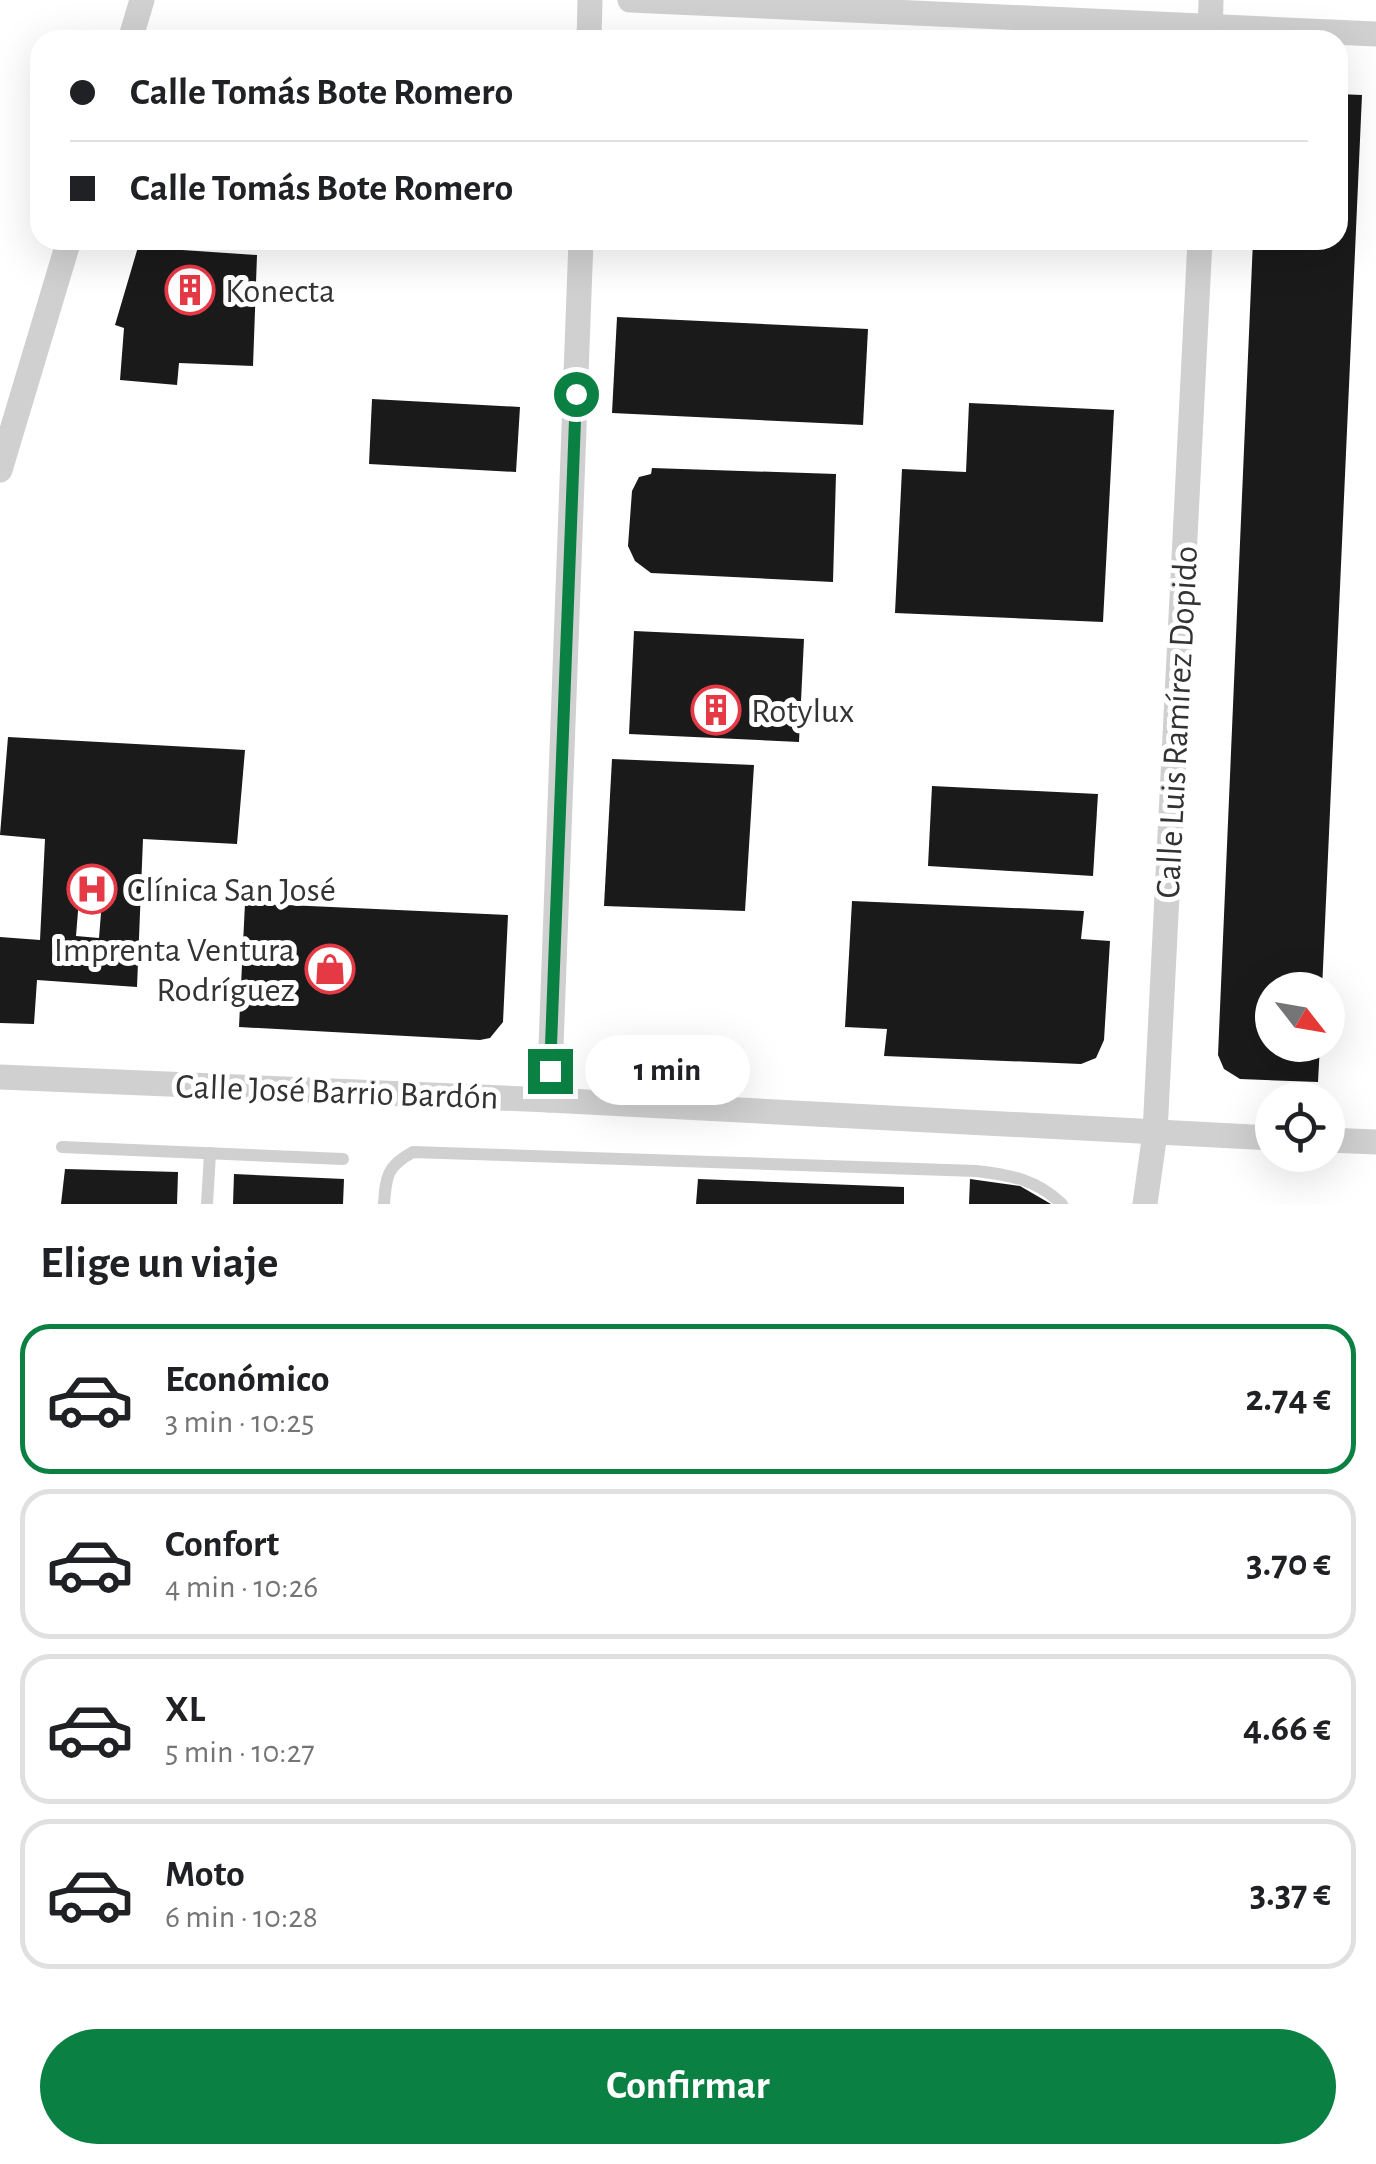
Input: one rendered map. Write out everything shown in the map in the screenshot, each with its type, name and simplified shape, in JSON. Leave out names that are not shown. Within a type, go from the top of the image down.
[{"type":"street","points":[[133,30],[142,0]]},
{"type":"street","points":[[589,30],[590,0]]},
{"type":"street","points":[[630,0],[1142,30]]},
{"type":"street","points":[[1210,30],[1211,0]]},
{"type":"street","points":[[1348,34],[1376,34]]},
{"type":"street","points":[[0,470],[67,250]]},
{"type":"street","points":[[549,1100],[581,250]]},
{"type":"street","name":"Calle Luis Ramírez Dopido","points":[[1145,1204],[1155,1134],[1199,250]]},
{"type":"street","name":"Calle José Barrio Bardón","points":[[0,1077],[549,1100],[1255,1137]]},
{"type":"lane","points":[[62,1147],[343,1159]]},
{"type":"lane","points":[[384,1204],[386,1179],[396,1161],[413,1152],[976,1171],[1019,1176],[1047,1189],[1062,1204]]},
{"type":"lane","points":[[208,1204],[210,1154]]},
{"type":"building","points":[[1348,94],[1362,95],[1323,972],[1255,972],[1255,1062],[1319,1062],[1318,1082],[1240,1079],[1224,1069],[1218,1055],[1253,250],[1348,250]]},
{"type":"building","name":"Konecta","points":[[137,250],[257,255],[253,366],[179,363],[177,385],[120,380],[124,328],[115,325]]},
{"type":"building","points":[[617,317],[868,329],[863,425],[612,413]]},
{"type":"building","points":[[372,399],[520,407],[516,472],[369,464]]},
{"type":"building","points":[[969,403],[1114,410],[1103,622],[895,613],[902,469],[966,472]]},
{"type":"building","points":[[652,468],[836,474],[833,582],[651,573],[635,561],[628,546],[632,491],[639,477],[651,474]]},
{"type":"building","name":"Rotylux","points":[[634,631],[804,639],[799,742],[629,734]]},
{"type":"building","points":[[8,737],[245,750],[237,844],[143,839],[137,987],[37,980],[34,1024],[0,1023],[0,937],[40,940],[45,839],[0,835]],"holes":[[[81,874],[104,876],[99,938],[76,936]]]},
{"type":"building","points":[[612,759],[754,765],[745,911],[604,906]]},
{"type":"building","points":[[932,786],[1098,794],[1093,876],[928,866]]},
{"type":"building","points":[[852,901],[1084,911],[1081,939],[1110,941],[1104,1040],[1096,1058],[1081,1064],[884,1056],[887,1029],[845,1027]]},
{"type":"building","points":[[245,903],[508,915],[503,1022],[490,1038],[480,1040],[239,1027]]},
{"type":"building","points":[[65,1169],[178,1172],[177,1204],[61,1204]]},
{"type":"building","points":[[234,1174],[344,1179],[343,1204],[233,1204]]},
{"type":"building","points":[[698,1179],[904,1187],[904,1204],[696,1204]]},
{"type":"building","points":[[970,1179],[1020,1186],[1051,1204],[969,1204]]},
{"type":"place","name":"Konecta","points":[[190,290]]},
{"type":"place","name":"Rotylux","points":[[716,710]]},
{"type":"place","name":"Clínica San José","points":[[92,889]]},
{"type":"place","name":"Imprenta Ventura Rodríguez","points":[[330,969]]},
{"type":"route","points":[[550,1071],[576,394]]}]
